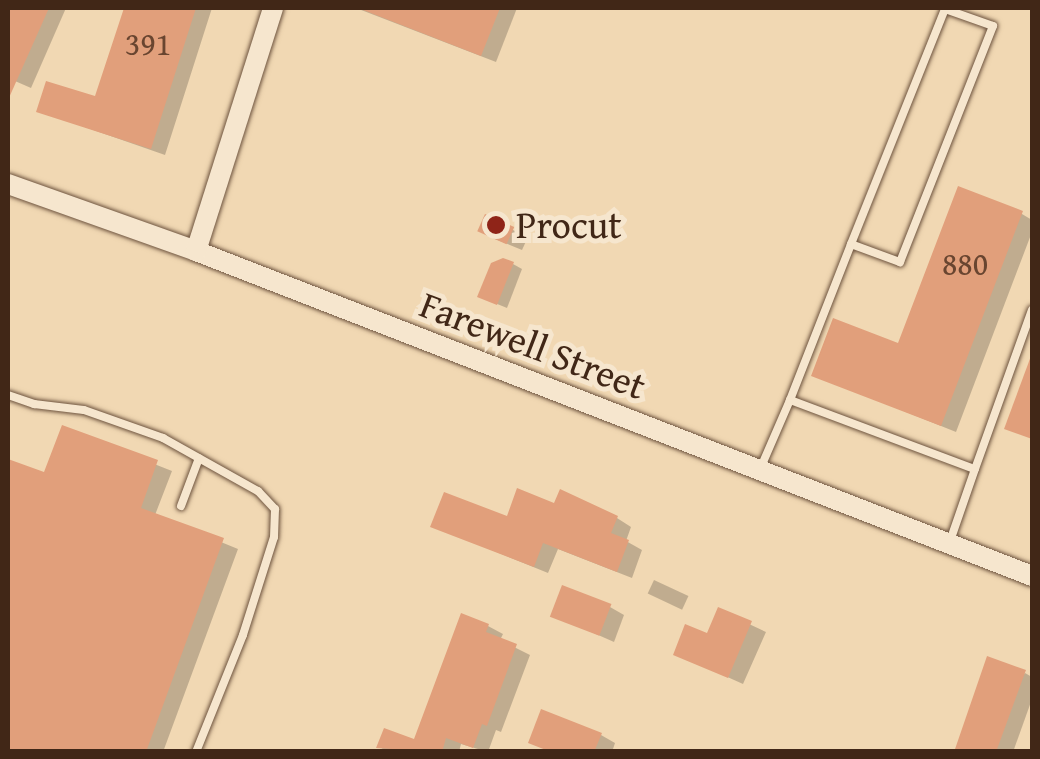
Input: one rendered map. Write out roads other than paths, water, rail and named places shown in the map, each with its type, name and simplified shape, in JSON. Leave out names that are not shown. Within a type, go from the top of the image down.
[{"type":"street","points":[[196,251],[273,8]]},
{"type":"street","name":"Farewell Street","points":[[8,184],[196,251],[1032,576]]},
{"type":"lane","points":[[760,470],[944,8],[993,26],[900,262],[851,244]]},
{"type":"lane","points":[[949,544],[1032,310]]},
{"type":"lane","points":[[8,395],[34,404],[84,410],[162,438],[258,492],[275,509],[274,537],[254,602],[196,752]]},
{"type":"lane","points":[[790,400],[975,469]]},
{"type":"lane","points":[[181,506],[199,458]]},
{"type":"place","name":"Procut","points":[[496,225]]}]
